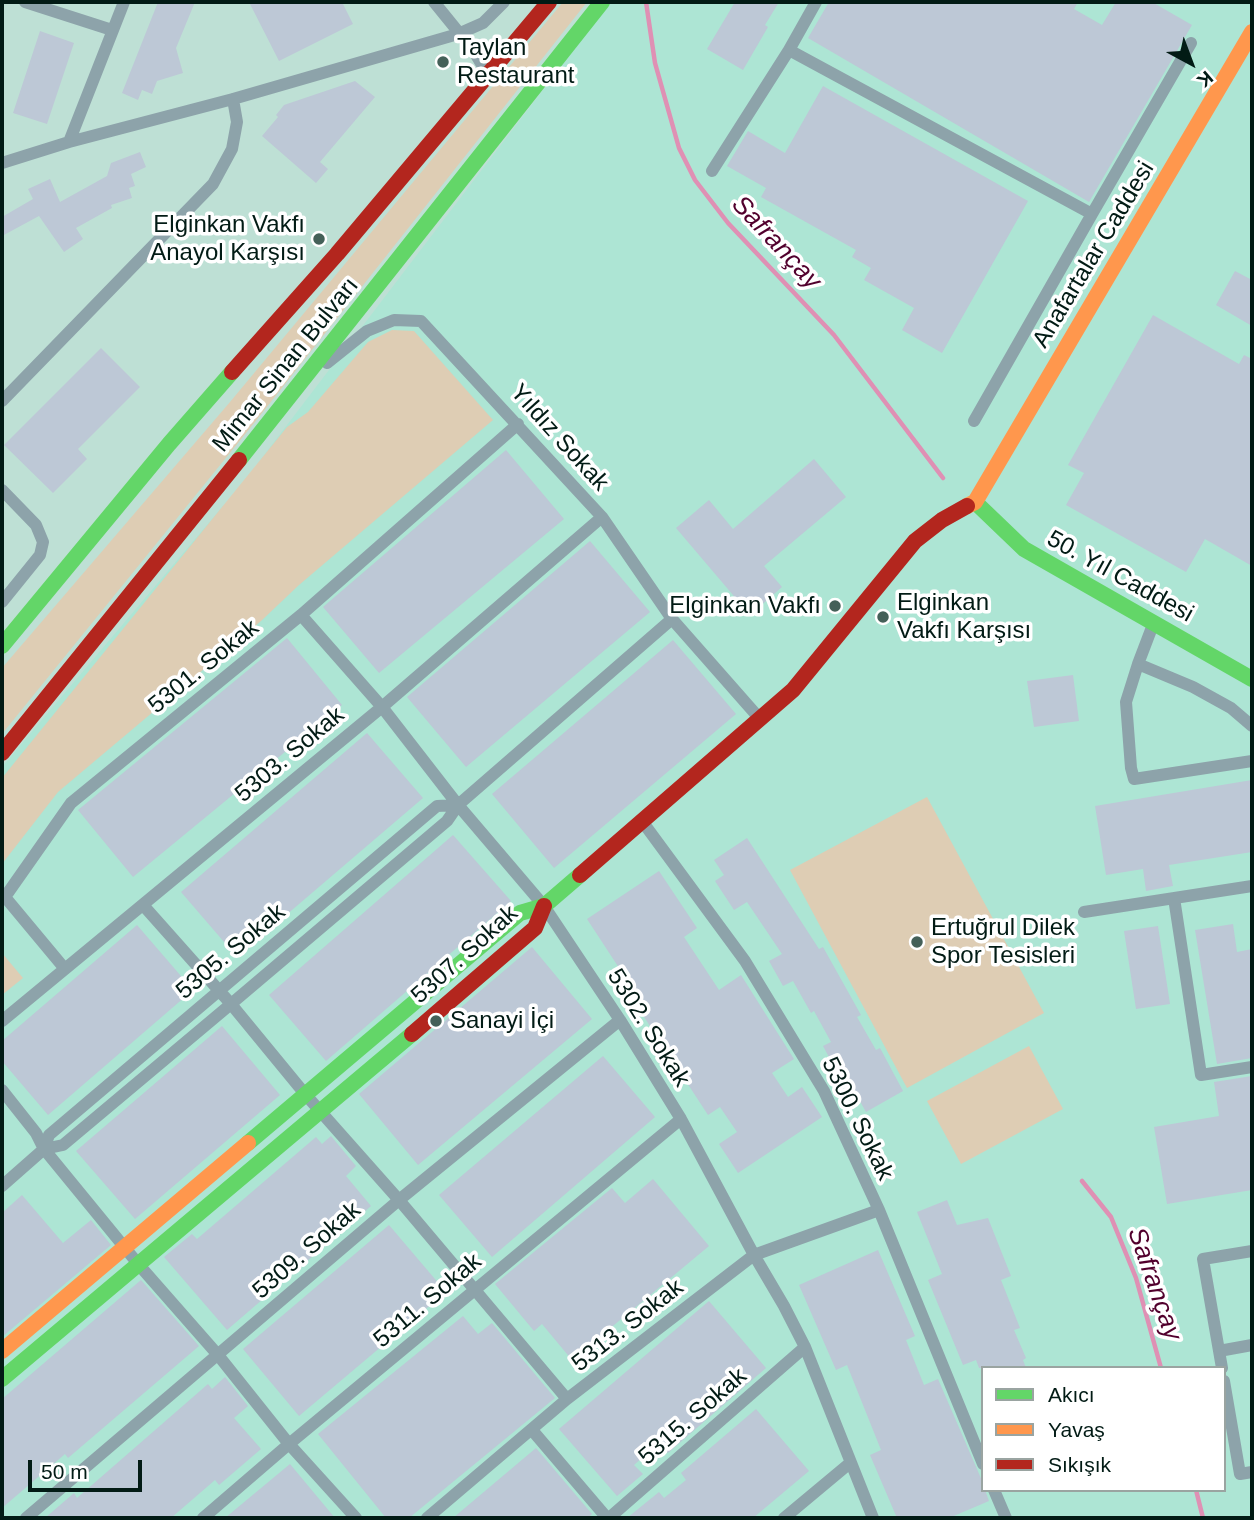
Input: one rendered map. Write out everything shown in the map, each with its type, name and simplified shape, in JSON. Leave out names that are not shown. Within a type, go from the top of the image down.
[{"type":"main road","name":"Mimar Sinan Bulvarı","points":[[2,646],[169,444],[337,254],[549,2]]},
{"type":"main road","name":"Mimar Sinan Bulvarı","points":[[2,753],[286,402],[602,2]]},
{"type":"main road","name":"Anafartalar Caddesi","points":[[975,502],[1252,32]]},
{"type":"main road","name":"50. Yıl Caddesi","points":[[975,502],[1024,549],[1252,679]]},
{"type":"main road","points":[[544,906],[793,690],[915,541],[942,520],[975,502]]},
{"type":"main road","name":"5307. Sokak","points":[[2,1351],[520,913],[544,906]]},
{"type":"main road","name":"5307. Sokak","points":[[2,1379],[321,1112],[535,928],[544,906]]},
{"type":"street","points":[[25,2],[112,30]]},
{"type":"street","points":[[69,142],[124,2]]},
{"type":"street","points":[[434,2],[473,50],[488,75]]},
{"type":"street","points":[[2,163],[458,34],[483,23],[504,2]]},
{"type":"street","points":[[712,171],[789,50],[816,2]]},
{"type":"street","points":[[974,421],[1192,43]]},
{"type":"street","points":[[789,50],[1092,214]]},
{"type":"street","points":[[2,401],[213,184],[232,149],[237,122],[233,99]]},
{"type":"street","name":"Yıldız Sokak","points":[[286,402],[340,351],[367,331],[394,320],[421,321],[602,517],[672,619],[760,719]]},
{"type":"street","name":"5301. Sokak","points":[[65,969],[5,897],[71,803],[301,615],[518,424]]},
{"type":"street","points":[[2,490],[36,525],[43,542],[40,555],[2,602]]},
{"type":"street","name":"5303. Sokak","points":[[2,1021],[382,707],[602,517]]},
{"type":"street","name":"5302. Sokak","points":[[301,615],[382,707],[458,805],[544,906],[620,1020],[681,1119],[784,1306],[805,1348],[873,1518]]},
{"type":"street","name":"5305. Sokak","points":[[44,1149],[63,1145],[231,1004],[447,821],[458,805],[672,619]]},
{"type":"street","points":[[1154,622],[1126,702],[1134,779],[1252,761]]},
{"type":"street","points":[[1138,664],[1193,687],[1231,708],[1252,726]]},
{"type":"street","name":"5305. Sokak","points":[[2,1186],[44,1149],[49,1135],[437,806],[458,805]]},
{"type":"street","name":"5300. Sokak","points":[[642,821],[752,973],[824,1091],[879,1210],[981,1459]]},
{"type":"street","points":[[1084,912],[1252,886]]},
{"type":"street","points":[[1174,898],[1201,1075],[1252,1067]]},
{"type":"street","points":[[143,905],[219,990],[567,1399]]},
{"type":"street","name":"5309. Sokak","points":[[26,1518],[399,1200],[620,1020]]},
{"type":"street","points":[[2,1090],[36,1133],[44,1149],[139,1265],[218,1355],[289,1444],[356,1518]]},
{"type":"street","name":"5311. Sokak","points":[[203,1518],[681,1119]]},
{"type":"street","name":"5313. Sokak","points":[[427,1518],[567,1399],[754,1255],[879,1210]]},
{"type":"street","points":[[1222,1366],[1203,1259],[1252,1251]]},
{"type":"street","points":[[1219,1351],[1252,1345]]},
{"type":"street","name":"5315. Sokak","points":[[608,1518],[805,1348]]},
{"type":"street","points":[[1226,1393],[1240,1474],[1252,1472]]},
{"type":"street","points":[[532,1430],[608,1518]]},
{"type":"street","points":[[784,1518],[850,1463]]},
{"type":"street","points":[[995,1492],[1006,1518]]},
{"type":"shaded area","points":[[563,2],[587,2],[255,422],[2,734],[2,668],[230,402]]},
{"type":"shaded area","points":[[610,2],[1252,2],[1252,1518],[2,1518],[2,767],[245,480]]},
{"type":"shaded area","points":[[392,330],[414,331],[493,420],[58,792],[2,864],[2,778],[287,427],[308,412],[368,342]]},
{"type":"shaded area","name":"Ertuğrul Dilek Spor Tesisleri","points":[[927,797],[1044,1013],[907,1088],[790,870]]},
{"type":"shaded area","points":[[2,953],[23,978],[2,995]]},
{"type":"shaded area","points":[[1029,1046],[1063,1109],[961,1164],[927,1101]]},
{"type":"building","points":[[158,2],[195,2],[176,48],[183,73],[157,81],[152,94],[142,90],[138,100],[122,93]]},
{"type":"building","points":[[249,2],[342,2],[353,24],[279,61]]},
{"type":"building","points":[[735,2],[779,2],[743,70],[707,49]]},
{"type":"building","points":[[829,2],[1078,2],[1074,9],[1102,25],[1116,2],[1152,2],[1192,25],[1089,202],[808,38]]},
{"type":"building","points":[[40,31],[74,43],[47,124],[13,113]]},
{"type":"building","points":[[355,81],[375,97],[320,162],[328,169],[316,183],[262,136],[284,105]]},
{"type":"building","points":[[823,86],[1028,201],[942,353],[902,330],[914,308],[864,280],[871,268],[852,257],[856,250],[761,197],[766,188],[727,166],[748,131],[785,153]]},
{"type":"building","points":[[140,152],[146,167],[131,174],[135,186],[129,188],[132,198],[111,205],[112,208],[76,228],[83,239],[64,252],[39,216],[2,236],[2,217],[33,199],[28,189],[50,179],[60,202],[107,176],[111,163]]},
{"type":"building","points":[[1235,271],[1252,280],[1252,326],[1216,305]]},
{"type":"building","points":[[1153,315],[1239,364],[1244,355],[1252,359],[1252,566],[1205,539],[1186,572],[1066,505],[1084,473],[1068,465]]},
{"type":"building","points":[[101,348],[140,387],[78,449],[87,459],[53,493],[4,445]]},
{"type":"building","points":[[506,450],[564,519],[379,673],[323,607]]},
{"type":"building","points":[[814,459],[846,497],[764,566],[782,587],[750,615],[676,528],[709,500],[733,529]]},
{"type":"building","points":[[590,541],[650,612],[466,767],[407,697]]},
{"type":"building","points":[[287,638],[342,705],[133,877],[78,810]]},
{"type":"building","points":[[673,640],[736,714],[554,868],[492,794]]},
{"type":"building","points":[[1073,675],[1079,721],[1034,727],[1027,681]]},
{"type":"building","points":[[367,733],[423,798],[237,957],[181,892]]},
{"type":"building","points":[[1252,780],[1252,852],[1169,865],[1173,886],[1146,891],[1143,869],[1106,875],[1095,806]]},
{"type":"building","points":[[453,835],[511,901],[326,1061],[269,995]]},
{"type":"building","points":[[747,838],[819,949],[823,947],[861,1015],[857,1017],[876,1050],[880,1048],[903,1091],[866,1112],[842,1069],[837,1072],[823,1046],[831,1042],[814,1011],[811,1013],[793,981],[783,986],[769,961],[782,954],[747,902],[734,910],[715,881],[724,875],[714,860]]},
{"type":"building","points":[[659,871],[697,928],[684,937],[719,990],[741,975],[794,1059],[772,1073],[788,1097],[802,1087],[822,1117],[738,1173],[719,1144],[737,1132],[720,1107],[708,1115],[618,977],[623,974],[587,919]]},
{"type":"building","points":[[1233,924],[1237,952],[1252,949],[1252,1058],[1217,1064],[1195,930]]},
{"type":"building","points":[[137,925],[193,990],[48,1115],[2,1061],[2,1041]]},
{"type":"building","points":[[1158,926],[1170,1004],[1136,1009],[1124,931]]},
{"type":"building","points":[[532,947],[592,1019],[418,1165],[359,1094]]},
{"type":"building","points":[[222,1026],[280,1095],[135,1219],[76,1151]]},
{"type":"building","points":[[603,1056],[655,1117],[492,1257],[439,1195]]},
{"type":"building","points":[[1252,1076],[1252,1190],[1167,1204],[1154,1127],[1219,1116],[1214,1082]]},
{"type":"building","points":[[331,1136],[356,1166],[346,1176],[371,1206],[227,1330],[164,1257],[192,1234],[197,1239],[316,1137],[322,1144]]},
{"type":"building","points":[[653,1179],[709,1246],[572,1360],[542,1324],[534,1331],[495,1284],[612,1188],[625,1203]]},
{"type":"building","points":[[22,1195],[63,1243],[91,1220],[111,1245],[2,1337],[2,1213]]},
{"type":"building","points":[[947,1200],[957,1225],[988,1218],[1011,1276],[1001,1280],[1020,1328],[1014,1330],[1026,1358],[1023,1360],[1025,1366],[979,1368],[976,1360],[963,1365],[928,1280],[942,1274],[917,1212]]},
{"type":"building","points":[[389,1225],[446,1292],[299,1416],[243,1349]]},
{"type":"building","points":[[878,1250],[915,1336],[906,1340],[924,1385],[938,1379],[981,1478],[981,1492],[986,1492],[989,1501],[949,1518],[897,1518],[870,1455],[881,1450],[847,1365],[836,1370],[799,1285]]},
{"type":"building","points":[[141,1280],[199,1346],[68,1458],[65,1454],[2,1508],[2,1399]]},
{"type":"building","points":[[709,1301],[766,1368],[668,1453],[659,1443],[634,1465],[643,1474],[617,1496],[559,1429]]},
{"type":"building","points":[[463,1316],[478,1334],[492,1323],[555,1398],[409,1518],[386,1518],[318,1434]]},
{"type":"building","points":[[225,1377],[248,1406],[234,1418],[261,1449],[219,1485],[215,1480],[171,1518],[45,1518],[74,1493],[77,1498],[208,1384],[212,1389]]},
{"type":"building","points":[[756,1409],[809,1471],[753,1518],[627,1518],[659,1492],[664,1498],[686,1480],[681,1473]]},
{"type":"building","points":[[536,1448],[592,1514],[588,1518],[453,1518]]},
{"type":"building","points":[[290,1464],[335,1518],[225,1518]]},
{"type":"waterway","name":"Safrançay","points":[[646,2],[655,63],[679,148],[695,180],[728,223],[834,335],[943,478]]},
{"type":"waterway","name":"Safrançay","points":[[1082,1181],[1111,1217],[1136,1278],[1160,1366]]},
{"type":"waterway","name":"Safrançay","points":[[1196,1492],[1203,1518]]},
{"type":"traffic: fast","points":[[239,460],[602,2]]},
{"type":"traffic: fast","points":[[2,646],[232,372]]},
{"type":"traffic: fast","points":[[975,502],[1024,549],[1252,679]]},
{"type":"traffic: fast","points":[[248,1143],[520,913],[544,906],[580,875]]},
{"type":"traffic: fast","points":[[2,1379],[412,1034]]},
{"type":"traffic: slow","points":[[967,506],[975,502],[1252,32]]},
{"type":"traffic: slow","points":[[2,1351],[248,1143]]},
{"type":"traffic: jam","points":[[232,372],[337,254],[549,2]]},
{"type":"traffic: jam","points":[[2,753],[239,460]]},
{"type":"traffic: jam","points":[[580,875],[793,690],[915,541],[942,520],[967,506]]},
{"type":"traffic: jam","points":[[412,1034],[535,928],[544,906]]},
{"type":"place","name":"Taylan Restaurant","points":[[443,62]]},
{"type":"place","name":"Elginkan Vakfı Anayol Karşısı","points":[[319,239]]},
{"type":"place","name":"Elginkan Vakfı","points":[[835,606]]},
{"type":"place","name":"Elginkan Vakfı Karşısı","points":[[883,617]]},
{"type":"place","name":"Ertuğrul Dilek Spor Tesisleri","points":[[917,942]]},
{"type":"place","name":"Sanayi İçi","points":[[436,1021]]}]
